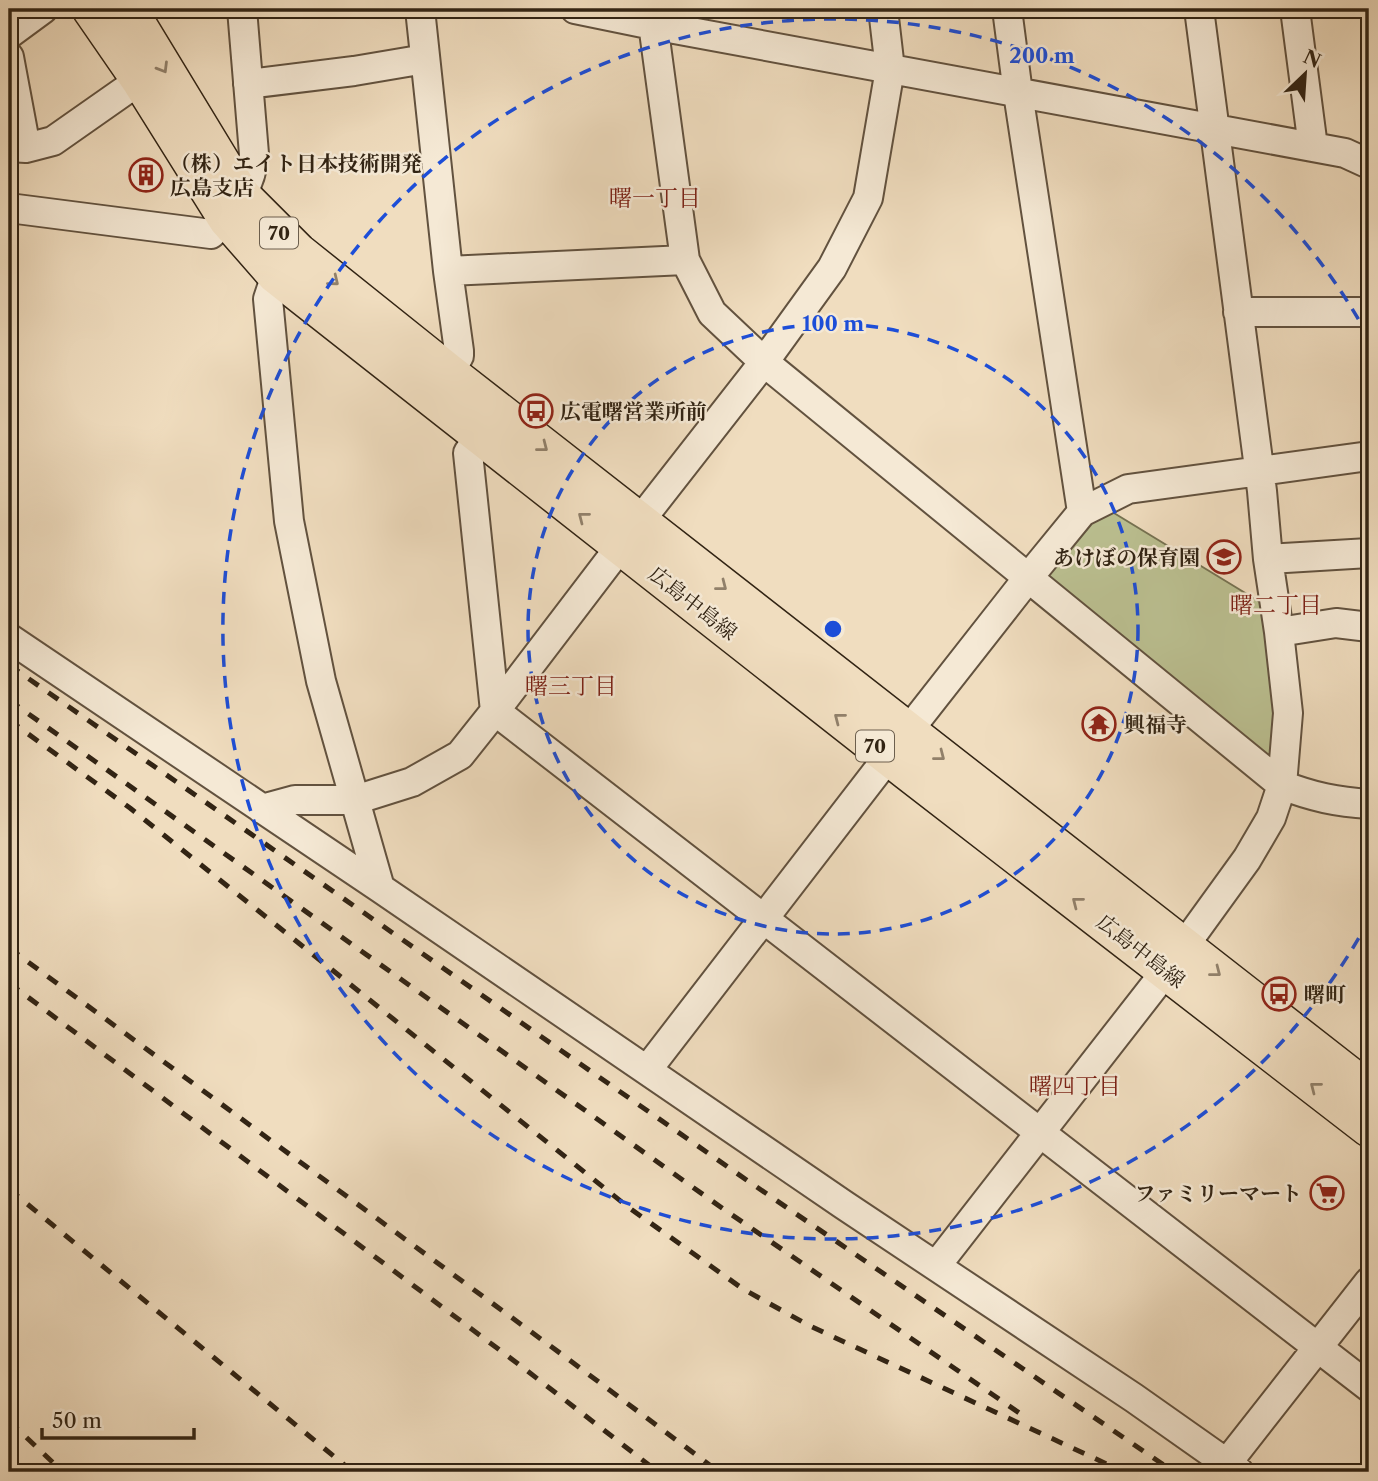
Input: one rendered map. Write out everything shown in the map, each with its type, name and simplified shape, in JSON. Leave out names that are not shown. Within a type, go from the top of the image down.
[{"type":"main road","name":"広島中島線","points":[[91,9],[234,207],[287,263],[480,435],[630,534]]},
{"type":"main road","name":"広島中島線","points":[[128,9],[234,207]]},
{"type":"main road","name":"広島中島線","points":[[287,263],[448,372],[630,534],[1175,958],[1369,1091]]},
{"type":"main road","name":"広島中島線","points":[[1175,958],[1369,1128]]},
{"type":"street","points":[[9,34],[43,9]]},
{"type":"street","points":[[9,208],[211,234],[234,207],[253,166],[242,9]]},
{"type":"street","points":[[420,9],[459,356],[448,372]]},
{"type":"street","points":[[575,9],[702,22],[890,69],[1345,153],[1369,164]]},
{"type":"street","points":[[262,809],[295,800],[355,800],[412,782],[460,755],[495,710],[764,362],[832,268],[868,198],[890,69],[883,9]]},
{"type":"street","points":[[1007,9],[1082,512]]},
{"type":"street","points":[[936,1266],[1175,958],[1247,859],[1271,818],[1283,785],[1288,713],[1268,559],[1260,471],[1199,9]]},
{"type":"street","points":[[1295,9],[1313,147]]},
{"type":"street","points":[[652,17],[685,260],[712,313],[764,362],[1283,785],[1311,796],[1369,804]]},
{"type":"street","points":[[9,57],[18,148],[53,141],[140,80]]},
{"type":"street","points":[[248,84],[425,60]]},
{"type":"street","points":[[448,271],[685,260]]},
{"type":"street","points":[[287,263],[268,299],[289,521],[321,681],[380,888]]},
{"type":"street","points":[[1238,312],[1369,312]]},
{"type":"street","points":[[480,435],[467,453],[495,710],[1369,1387]]},
{"type":"street","points":[[648,1070],[898,744],[1082,512],[1128,489],[1369,456]]},
{"type":"street","points":[[1268,559],[1369,552]]},
{"type":"street","points":[[1279,632],[1336,623],[1369,627]]},
{"type":"street","points":[[9,638],[1134,1398],[1233,1468],[1318,1347],[1369,1282]]},
{"type":"green space","points":[[1109,510],[1265,605],[1276,682],[1270,765],[1050,588],[1048,575],[1091,519]]},
{"type":"railway","points":[[9,665],[748,1181],[1174,1472]]},
{"type":"railway","points":[[9,700],[722,1208],[1028,1419]]},
{"type":"railway","points":[[9,720],[130,808],[628,1207],[743,1289],[810,1326],[1124,1472]]},
{"type":"railway","points":[[9,948],[719,1472]]},
{"type":"railway","points":[[9,983],[521,1366],[658,1472]]},
{"type":"railway","points":[[9,1189],[353,1472]]},
{"type":"railway","points":[[9,1421],[63,1472]]},
{"type":"place","name":"（株）エイト日本技術開発 広島支店","points":[[146,175]]},
{"type":"place","name":"広電曙営業所前","points":[[536,411]]},
{"type":"place","name":"あけぼの保育園","points":[[1224,557]]},
{"type":"place","name":"興福寺","points":[[1099,724]]},
{"type":"place","name":"曙町","points":[[1279,994]]},
{"type":"place","name":"ファミリーマート","points":[[1327,1193]]},
{"type":"district","name":"曙一丁目","points":[[655,198]]},
{"type":"district","name":"曙二丁目","points":[[1276,605]]},
{"type":"district","name":"曙三丁目","points":[[571,686]]},
{"type":"district","name":"曙四丁目","points":[[1075,1086]]}]
